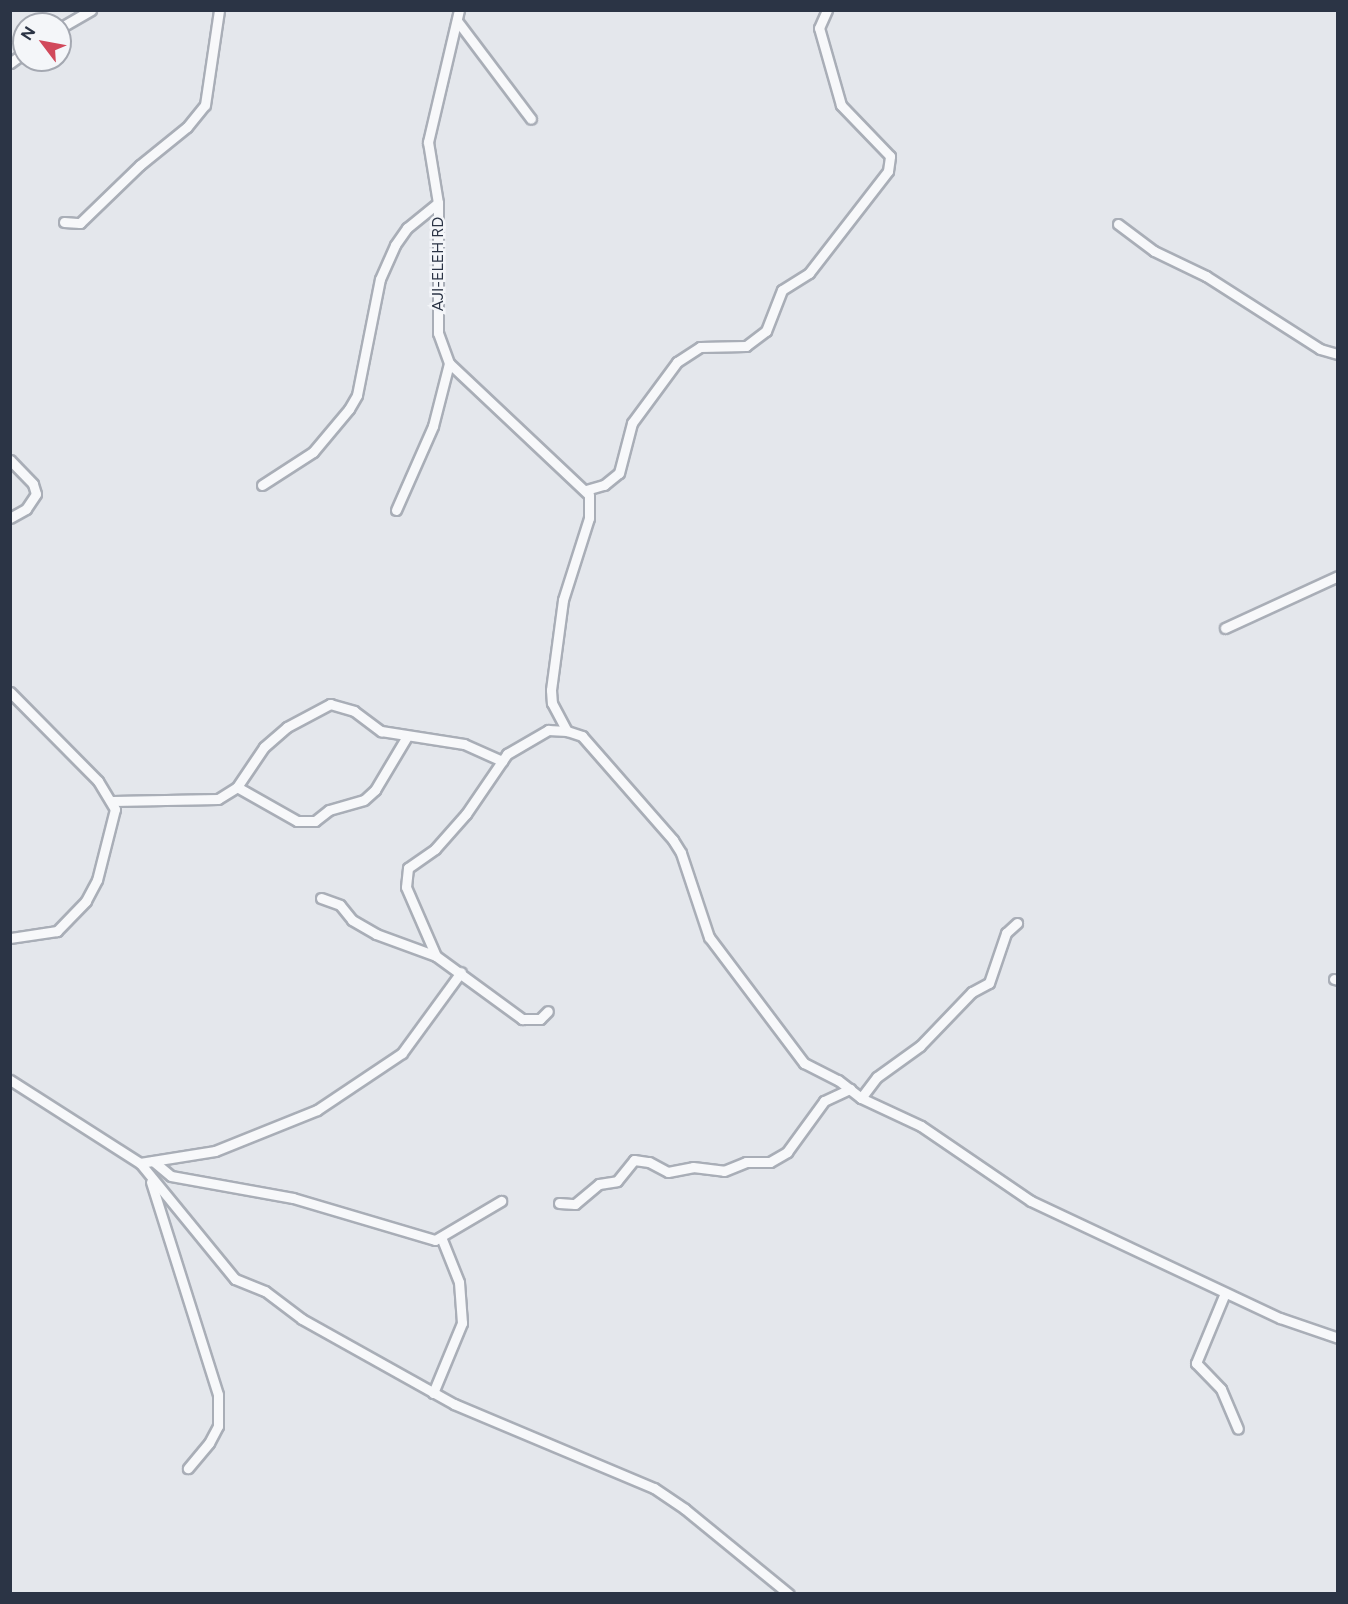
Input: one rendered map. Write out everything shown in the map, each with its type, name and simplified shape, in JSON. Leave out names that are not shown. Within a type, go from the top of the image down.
[{"type":"street","points":[[72,21],[91,10]]},
{"type":"street","points":[[64,222],[80,223],[140,165],[187,127],[205,105],[219,10]]},
{"type":"street","name":"AJI-ELEH RD","points":[[449,363],[438,333],[438,203],[428,142],[459,10]]},
{"type":"street","points":[[586,490],[604,485],[619,473],[632,423],[677,362],[700,347],[746,346],[766,331],[782,290],[809,273],[888,171],[891,156],[841,105],[819,28],[827,10]]},
{"type":"street","points":[[458,22],[531,119]]},
{"type":"street","points":[[262,485],[313,452],[349,409],[357,395],[380,279],[394,245],[407,228],[438,203]]},
{"type":"street","points":[[1118,224],[1154,251],[1206,276],[1320,350],[1338,354]]},
{"type":"street","points":[[396,510],[433,426],[449,363],[586,490],[591,504],[589,518],[563,600],[551,690],[552,703],[567,731]]},
{"type":"street","points":[[10,460],[33,484],[36,494],[26,509],[10,518]]},
{"type":"street","points":[[1224,628],[1338,576]]},
{"type":"street","points":[[10,692],[113,801],[113,820],[97,880],[86,901],[57,931],[10,938]]},
{"type":"street","points":[[113,801],[218,799],[237,787],[264,747],[287,727],[330,704],[354,711],[381,731],[406,738],[464,744],[502,761]]},
{"type":"street","points":[[436,956],[406,887],[408,868],[435,849],[471,807],[507,754],[540,733],[567,731],[582,736],[673,840],[681,853],[709,937],[804,1063],[850,1089],[861,1098],[921,1126],[1031,1201],[1280,1318],[1338,1338]]},
{"type":"street","points":[[237,787],[297,821],[315,821],[329,810],[364,800],[375,790],[406,738]]},
{"type":"street","points":[[321,898],[340,905],[352,920],[375,934],[436,956],[461,972],[522,1019],[540,1019],[548,1011]]},
{"type":"street","points":[[861,1098],[877,1077],[920,1046],[972,992],[989,983],[1006,933],[1017,922]]},
{"type":"street","points":[[140,1163],[215,1151],[317,1110],[402,1053],[461,972]]},
{"type":"street","points":[[10,1080],[140,1163],[235,1279],[265,1291],[302,1319],[433,1393],[554,1449],[654,1488],[685,1509],[789,1593]]},
{"type":"street","points":[[559,1203],[575,1204],[599,1184],[617,1180],[634,1160],[649,1162],[668,1172],[693,1167],[723,1172],[746,1162],[770,1162],[787,1152],[824,1101],[850,1089]]},
{"type":"street","points":[[153,1161],[162,1171],[191,1181],[293,1197],[435,1240],[501,1201]]},
{"type":"street","points":[[148,1174],[218,1395],[218,1426],[209,1443],[188,1468]]},
{"type":"street","points":[[433,1393],[462,1323],[459,1282],[441,1237]]},
{"type":"street","points":[[1225,1293],[1196,1363],[1221,1389],[1238,1429]]}]
